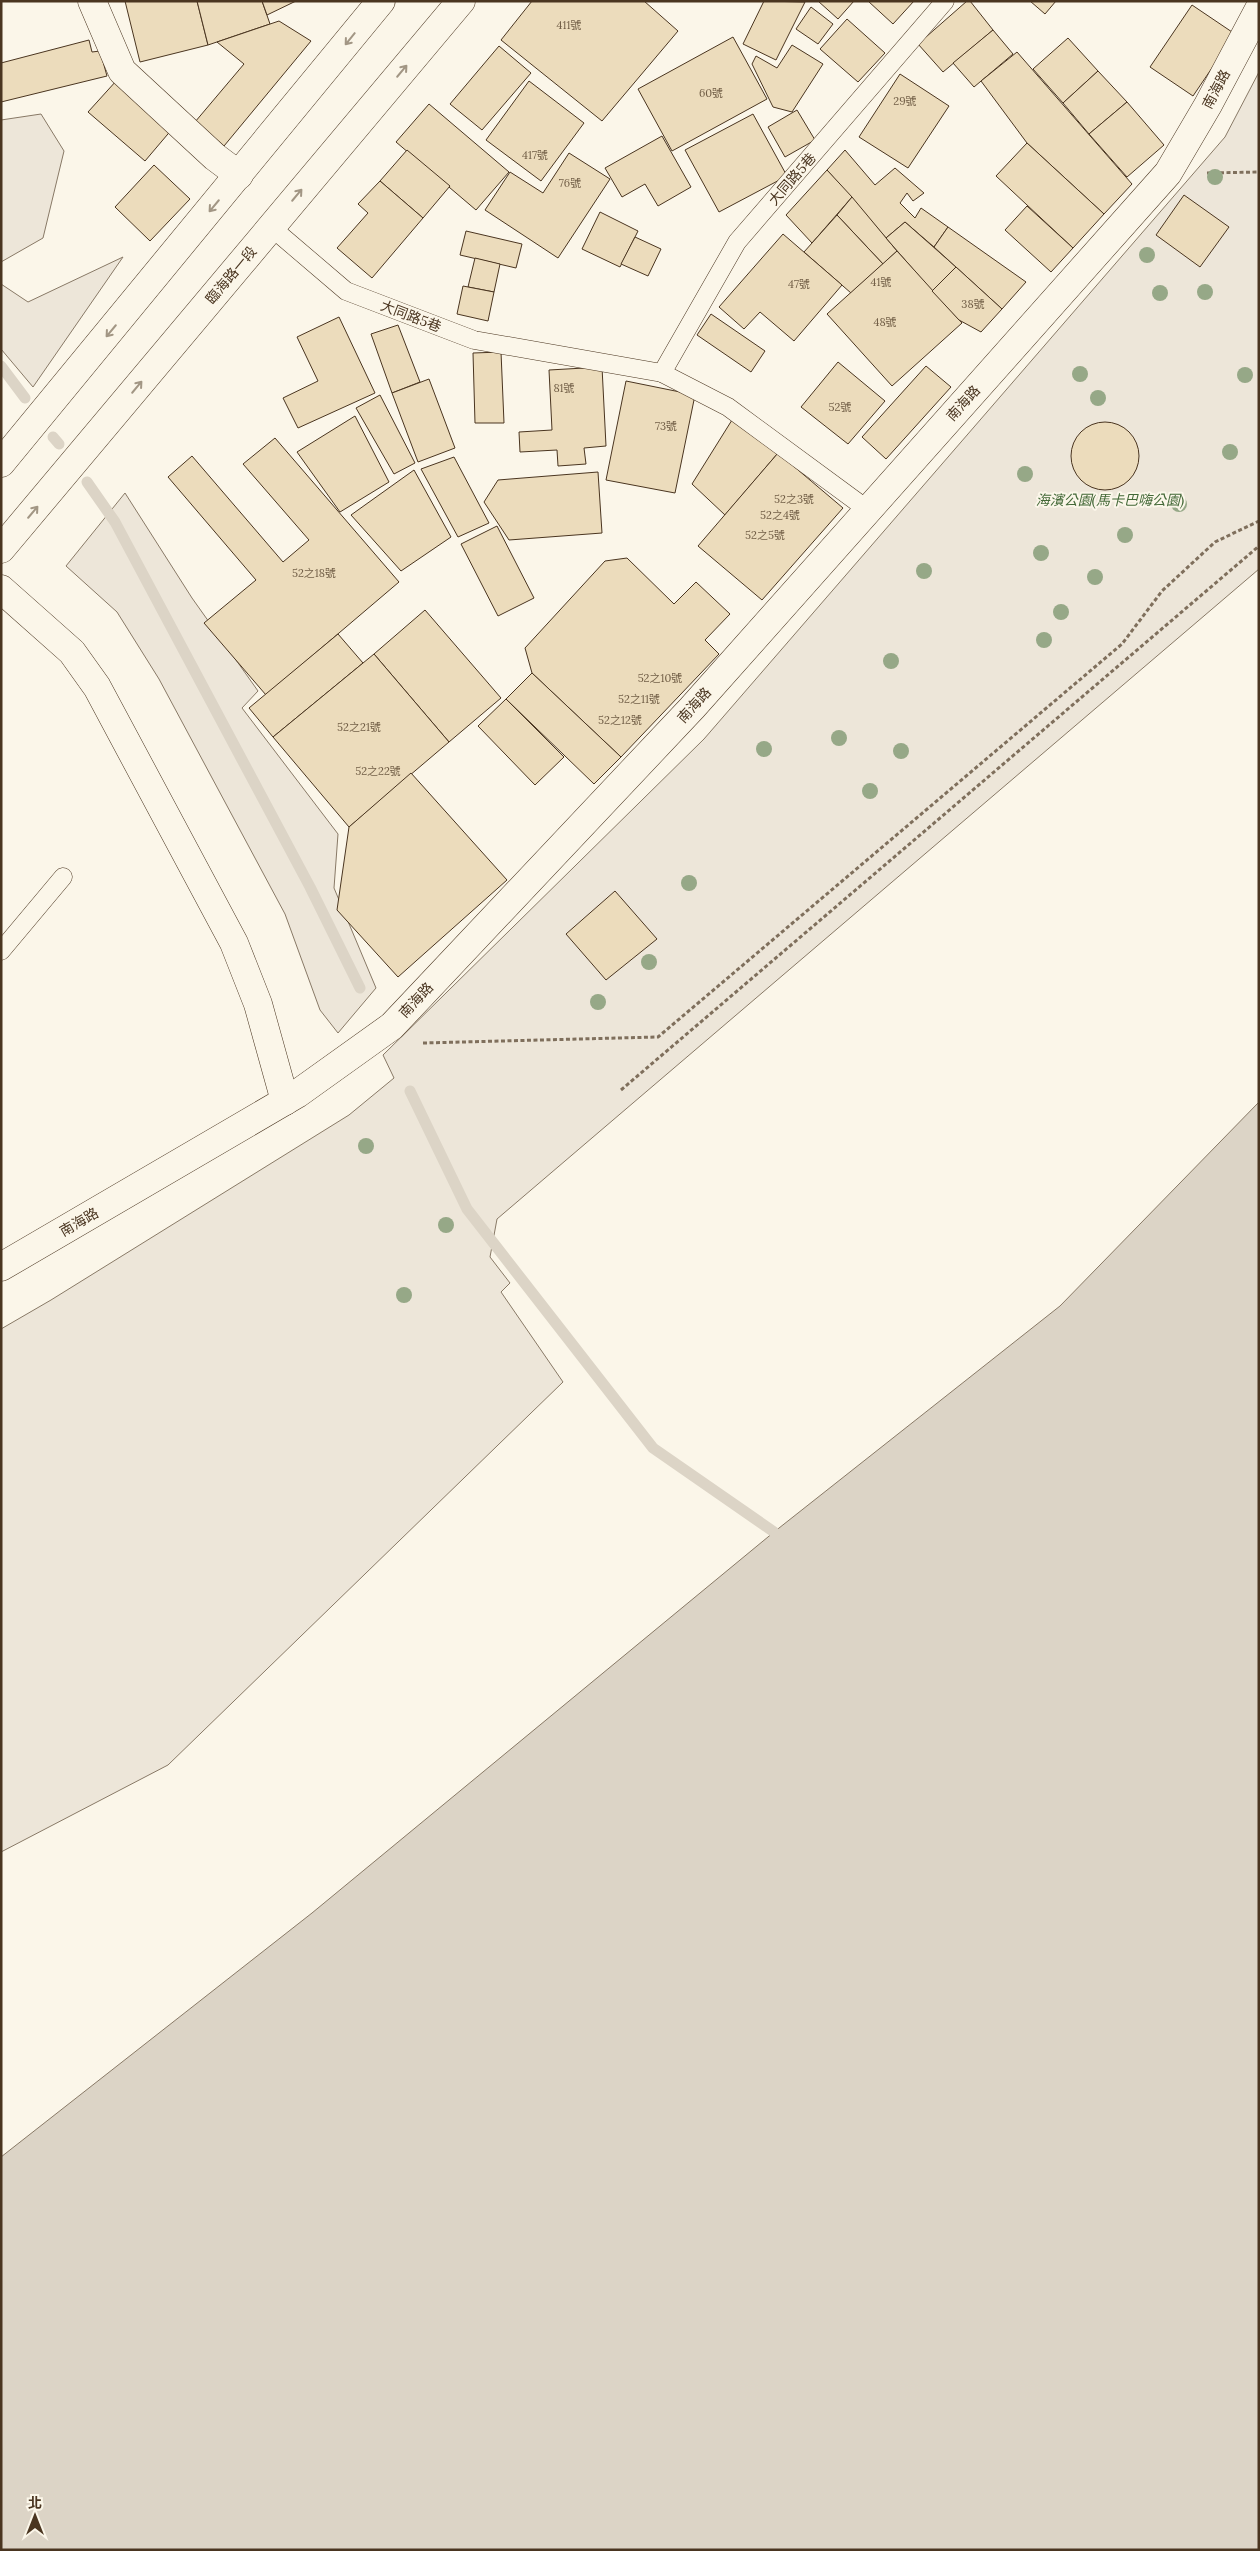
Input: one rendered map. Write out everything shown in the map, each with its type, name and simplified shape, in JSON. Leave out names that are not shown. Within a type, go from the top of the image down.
[{"type":"street","points":[[92,1],[122,71],[215,157],[239,175]]},
{"type":"street","points":[[2,458],[239,175],[381,1]]},
{"type":"street","name":"臨海路一段","points":[[1,549],[461,1]]},
{"type":"street","name":"南海路","points":[[1,1268],[285,1101],[392,1026],[692,708],[1168,173],[1208,105],[1259,9]]},
{"type":"street","points":[[1,589],[72,652],[97,686],[234,943],[258,1004],[285,1101]]},
{"type":"lane","name":"大同路5巷","points":[[662,373],[737,242],[945,1]]},
{"type":"lane","name":"大同路5巷","points":[[271,227],[346,291],[474,340],[662,373],[728,406],[868,510]]},
{"type":"lane","points":[[1,951],[63,877]]},
{"type":"path","points":[[1168,173],[1259,172]]},
{"type":"path","points":[[392,1026],[405,1044],[658,1037],[1122,644],[1162,591],[1215,542],[1259,521]]},
{"type":"path","points":[[621,1090],[1259,546]]},
{"type":"green space","name":"海濱公園(馬卡巴嗨公園)","points":[[1259,72],[1259,569],[497,1219],[490,1257],[510,1283],[501,1292],[563,1382],[168,1765],[1,1852],[1,1329],[349,1115],[394,1078],[383,1055],[704,739],[1225,137]]},
{"type":"green space","points":[[41,114],[64,151],[43,238],[1,262],[1,120]]},
{"type":"green space","points":[[123,257],[33,387],[1,349],[1,284],[28,302]]},
{"type":"green space","points":[[125,493],[192,598],[258,691],[242,708],[338,834],[334,888],[376,988],[338,1033],[320,1010],[285,914],[159,679],[117,612],[66,566]]},
{"type":"shaded area","points":[[1259,1102],[1259,2550],[1,2550],[1,2157],[312,1913],[774,1532],[1060,1306]]},
{"type":"building","points":[[125,1],[197,1],[208,45],[140,62]]},
{"type":"building","points":[[197,1],[262,1],[270,24],[208,45]]},
{"type":"building","points":[[262,1],[296,1],[267,15]]},
{"type":"building","points":[[532,1],[644,1],[678,31],[602,121],[501,40]]},
{"type":"building","points":[[764,1],[805,2],[776,60],[743,44]]},
{"type":"building","points":[[818,1],[854,1],[838,19]]},
{"type":"building","points":[[868,1],[914,1],[893,24]]},
{"type":"building","points":[[967,1],[970,1],[993,30],[943,72],[918,44]]},
{"type":"building","points":[[1030,1],[1056,1],[1045,14]]},
{"type":"building","points":[[1192,5],[1235,34],[1193,96],[1150,67]]},
{"type":"building","points":[[811,7],[833,24],[818,44],[796,29]]},
{"type":"building","points":[[847,19],[885,53],[858,82],[820,49]]},
{"type":"building","points":[[279,21],[311,41],[224,146],[195,122],[244,64],[217,42]]},
{"type":"building","points":[[993,30],[1013,54],[974,87],[953,63]]},
{"type":"building","points":[[733,37],[767,99],[672,151],[638,89]]},
{"type":"building","points":[[1068,38],[1098,71],[1063,103],[1033,69]]},
{"type":"building","points":[[89,40],[92,52],[100,51],[107,76],[1,102],[1,63]]},
{"type":"building","points":[[792,45],[823,64],[792,112],[773,107],[752,64],[756,56],[777,68]]},
{"type":"building","points":[[499,46],[531,73],[482,130],[450,104]]},
{"type":"building","points":[[1017,52],[1132,184],[1104,214],[1027,143],[981,81]]},
{"type":"building","points":[[1098,71],[1127,102],[1089,134],[1063,103]]},
{"type":"building","points":[[900,74],[949,106],[908,168],[859,137]]},
{"type":"building","points":[[117,80],[173,128],[145,161],[88,112]]},
{"type":"building","points":[[529,81],[584,123],[541,181],[486,140]]},
{"type":"building","points":[[1127,102],[1164,145],[1127,177],[1089,134]]},
{"type":"building","points":[[429,104],[509,172],[476,210],[396,142]]},
{"type":"building","points":[[797,110],[815,140],[785,157],[768,127]]},
{"type":"building","points":[[753,114],[787,176],[719,212],[685,150]]},
{"type":"building","points":[[662,136],[691,187],[658,206],[645,184],[622,197],[605,168]]},
{"type":"building","points":[[1027,143],[1104,214],[1073,248],[996,176]]},
{"type":"building","points":[[407,150],[450,186],[423,218],[380,181]]},
{"type":"building","points":[[845,150],[875,185],[895,168],[924,193],[913,201],[907,193],[900,203],[915,218],[921,208],[948,227],[934,247],[905,222],[886,238],[827,170]]},
{"type":"building","points":[[569,153],[610,179],[558,258],[485,210],[510,172],[543,193]]},
{"type":"building","points":[[154,165],[190,199],[150,241],[115,207]]},
{"type":"building","points":[[827,170],[852,197],[812,243],[786,215]]},
{"type":"building","points":[[380,181],[423,218],[372,278],[337,248],[368,213],[358,204]]},
{"type":"building","points":[[1184,195],[1229,227],[1200,267],[1156,235]]},
{"type":"building","points":[[852,197],[897,251],[883,264],[837,215]]},
{"type":"building","points":[[1027,206],[1073,248],[1051,272],[1005,230]]},
{"type":"building","points":[[600,212],[638,231],[620,267],[582,249]]},
{"type":"building","points":[[837,215],[883,264],[851,293],[804,252]]},
{"type":"building","points":[[905,222],[956,267],[932,291],[886,238]]},
{"type":"building","points":[[948,227],[1026,282],[1002,309],[934,247]]},
{"type":"building","points":[[466,231],[522,244],[516,268],[460,255]]},
{"type":"building","points":[[783,234],[842,285],[794,341],[760,312],[744,329],[719,307]]},
{"type":"building","points":[[635,237],[661,249],[648,276],[621,264]]},
{"type":"building","points":[[897,251],[962,323],[892,386],[827,314]]},
{"type":"building","points":[[475,258],[500,264],[494,292],[468,287]]},
{"type":"building","points":[[956,267],[1002,309],[981,332],[959,320],[932,291]]},
{"type":"building","points":[[463,286],[494,292],[488,321],[457,314]]},
{"type":"building","points":[[711,314],[765,351],[751,372],[697,335]]},
{"type":"building","points":[[339,317],[375,393],[298,428],[283,398],[318,381],[297,337]]},
{"type":"building","points":[[398,325],[420,382],[392,393],[371,334]]},
{"type":"building","points":[[501,352],[504,423],[475,423],[473,353]]},
{"type":"building","points":[[838,362],[885,401],[848,444],[801,407]]},
{"type":"building","points":[[926,366],[951,387],[886,459],[862,437]]},
{"type":"building","points":[[602,367],[606,446],[584,448],[586,464],[558,466],[557,450],[520,452],[519,432],[552,430],[549,370]]},
{"type":"building","points":[[429,379],[455,448],[418,462],[392,393]]},
{"type":"building","points":[[626,381],[695,395],[675,493],[606,480]]},
{"type":"building","points":[[380,395],[415,463],[394,474],[356,408]]},
{"type":"building","points":[[355,416],[389,482],[340,512],[297,452]]},
{"type":"building","points":[[732,420],[778,453],[725,515],[692,484]]},
{"type":"building","points":[[1112,422],[1124,428],[1133,437],[1139,449],[1137,469],[1129,480],[1112,490],[1098,490],[1081,480],[1073,469],[1071,449],[1081,432],[1092,424]]},
{"type":"building","points":[[275,438],[399,582],[266,695],[204,623],[256,580],[168,477],[192,456],[283,562],[309,540],[243,464]]},
{"type":"building","points":[[778,453],[843,508],[762,600],[698,546]]},
{"type":"building","points":[[454,457],[489,523],[458,537],[421,469]]},
{"type":"building","points":[[414,470],[451,537],[401,571],[351,515]]},
{"type":"building","points":[[598,472],[602,533],[509,540],[484,502],[498,480]]},
{"type":"building","points":[[497,526],[534,598],[498,616],[461,544]]},
{"type":"building","points":[[627,558],[674,604],[696,582],[730,614],[705,640],[719,654],[621,757],[532,673],[525,648],[605,561]]},
{"type":"building","points":[[425,610],[501,698],[449,742],[374,654]]},
{"type":"building","points":[[338,634],[363,663],[273,737],[249,708]]},
{"type":"building","points":[[374,654],[449,742],[349,827],[273,737]]},
{"type":"building","points":[[532,673],[621,757],[594,784],[506,699]]},
{"type":"building","points":[[506,699],[564,757],[535,785],[478,726]]},
{"type":"building","points":[[411,773],[507,880],[398,977],[337,910],[349,827]]},
{"type":"building","points":[[615,891],[657,939],[606,980],[566,934]]},
{"type":"waterway","points":[[1,366],[25,398]]},
{"type":"waterway","points":[[53,437],[59,444]]},
{"type":"waterway","points":[[87,482],[115,522],[310,887],[360,988]]},
{"type":"waterway","points":[[410,1091],[467,1209],[653,1448],[774,1532]]}]
